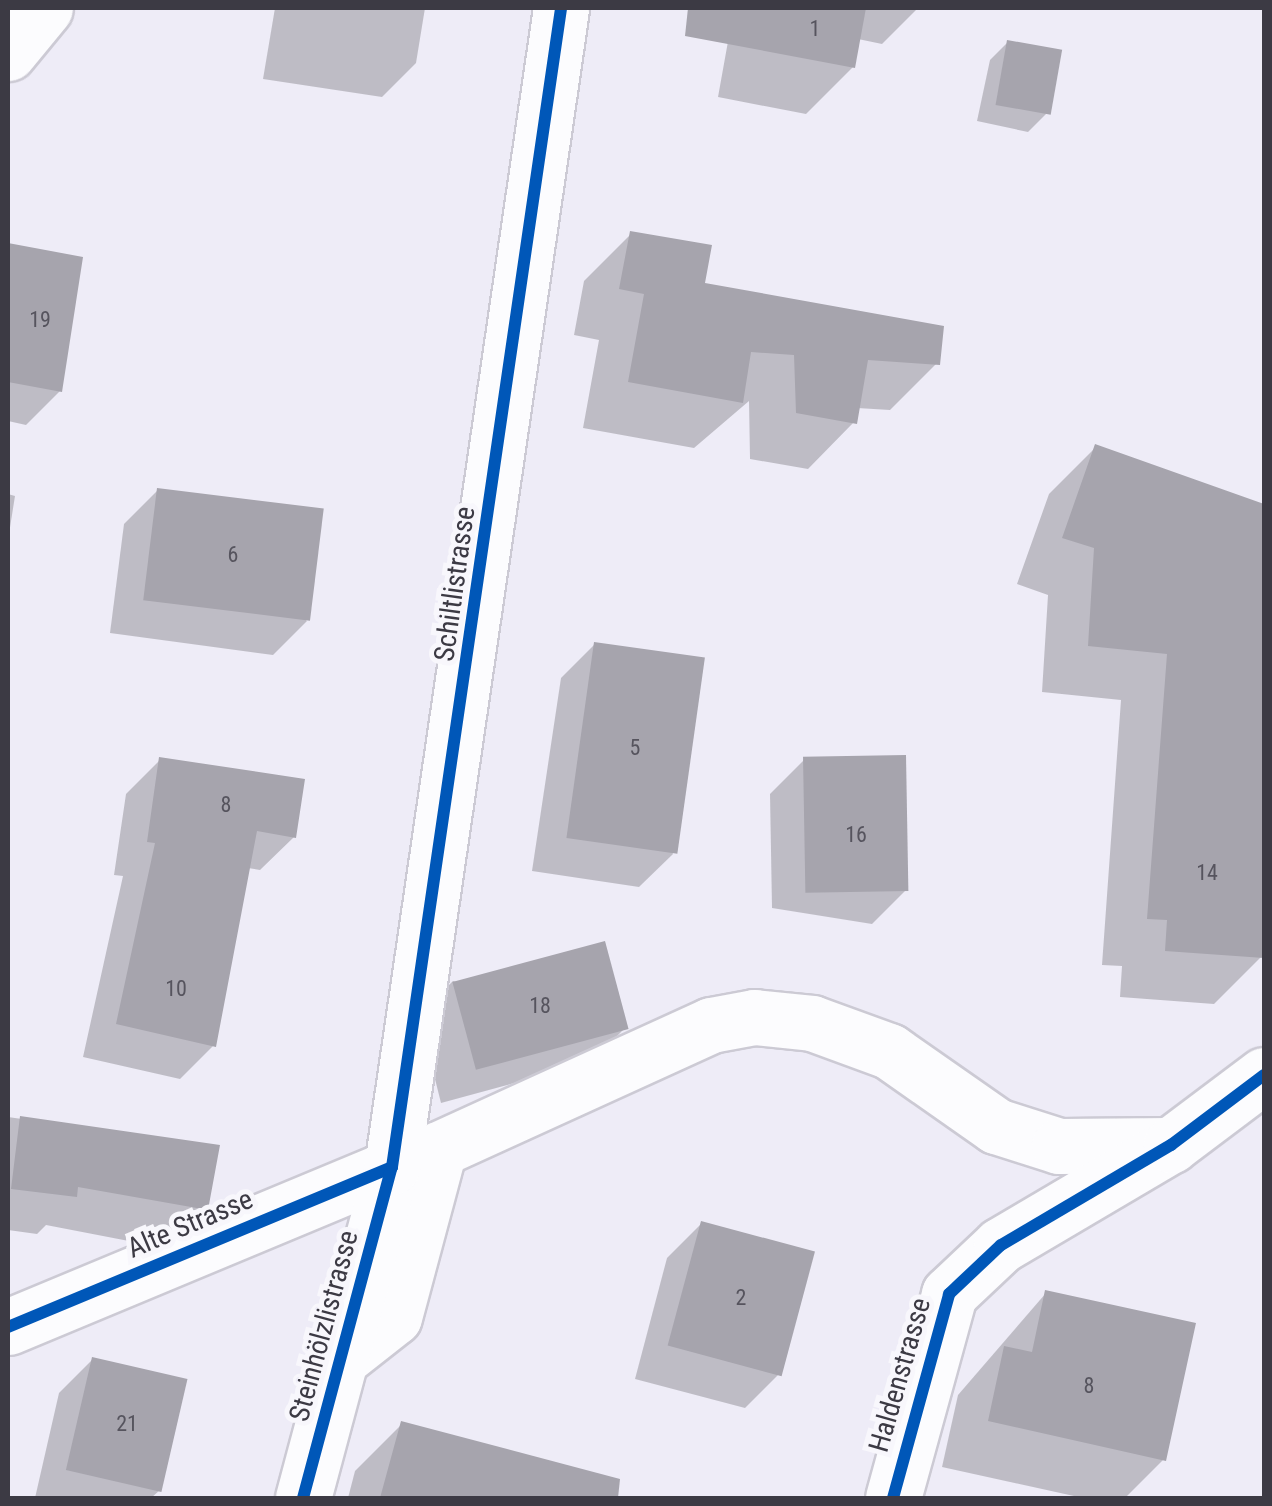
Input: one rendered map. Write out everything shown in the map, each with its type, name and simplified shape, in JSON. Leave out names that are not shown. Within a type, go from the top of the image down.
[{"type":"street","points":[[8,53],[45,8]]},
{"type":"street","name":"Schiltlistrasse","points":[[392,1167],[561,8]]},
{"type":"street","points":[[342,1358],[394,1317],[439,1149],[712,1025],[754,1017],[812,1023],[889,1051],[996,1126],[1059,1146],[1171,1145],[1264,1075]]},
{"type":"street","name":"Haldenstrasse","points":[[892,1498],[949,1294],[1001,1245],[1171,1145]]},
{"type":"street","name":"Alte Strasse","points":[[8,1327],[392,1167]]},
{"type":"street","name":"Steinhölzlistrasse","points":[[303,1498],[392,1167]]},
{"type":"building","points":[[688,8],[866,8],[855,68],[685,36]]},
{"type":"building","points":[[1007,40],[1062,50],[1051,115],[996,105]]},
{"type":"building","points":[[630,231],[712,245],[705,283],[944,326],[940,365],[868,360],[857,424],[796,413],[794,355],[751,352],[743,403],[628,382],[644,294],[619,289]]},
{"type":"building","points":[[8,243],[83,257],[62,392],[8,382]]},
{"type":"building","points":[[1095,444],[1264,504],[1264,958],[1165,951],[1167,920],[1147,919],[1167,654],[1088,646],[1094,548],[1062,538]]},
{"type":"building","points":[[157,488],[324,508],[310,621],[143,600]]},
{"type":"building","points":[[594,642],[705,658],[677,854],[566,838]]},
{"type":"building","points":[[906,755],[908,891],[805,893],[803,757]]},
{"type":"building","points":[[159,757],[305,779],[296,838],[257,831],[216,1047],[116,1024],[155,843],[147,842]]},
{"type":"building","points":[[605,941],[629,1029],[476,1070],[452,982]]},
{"type":"building","points":[[20,1116],[220,1145],[208,1210],[78,1187],[77,1197],[11,1189]]},
{"type":"building","points":[[701,1221],[815,1252],[782,1376],[668,1346]]},
{"type":"building","points":[[1045,1290],[1196,1323],[1166,1461],[988,1421],[1004,1346],[1032,1352]]},
{"type":"building","points":[[92,1357],[187,1379],[161,1492],[66,1470]]},
{"type":"building","points":[[401,1421],[620,1479],[618,1498],[380,1498]]},
{"type":"cycle path","points":[[303,1498],[392,1167],[561,8]]},
{"type":"cycle path","points":[[893,1498],[949,1294],[1001,1245],[1171,1145],[1264,1075]]},
{"type":"cycle path","points":[[8,1327],[392,1167]]}]
